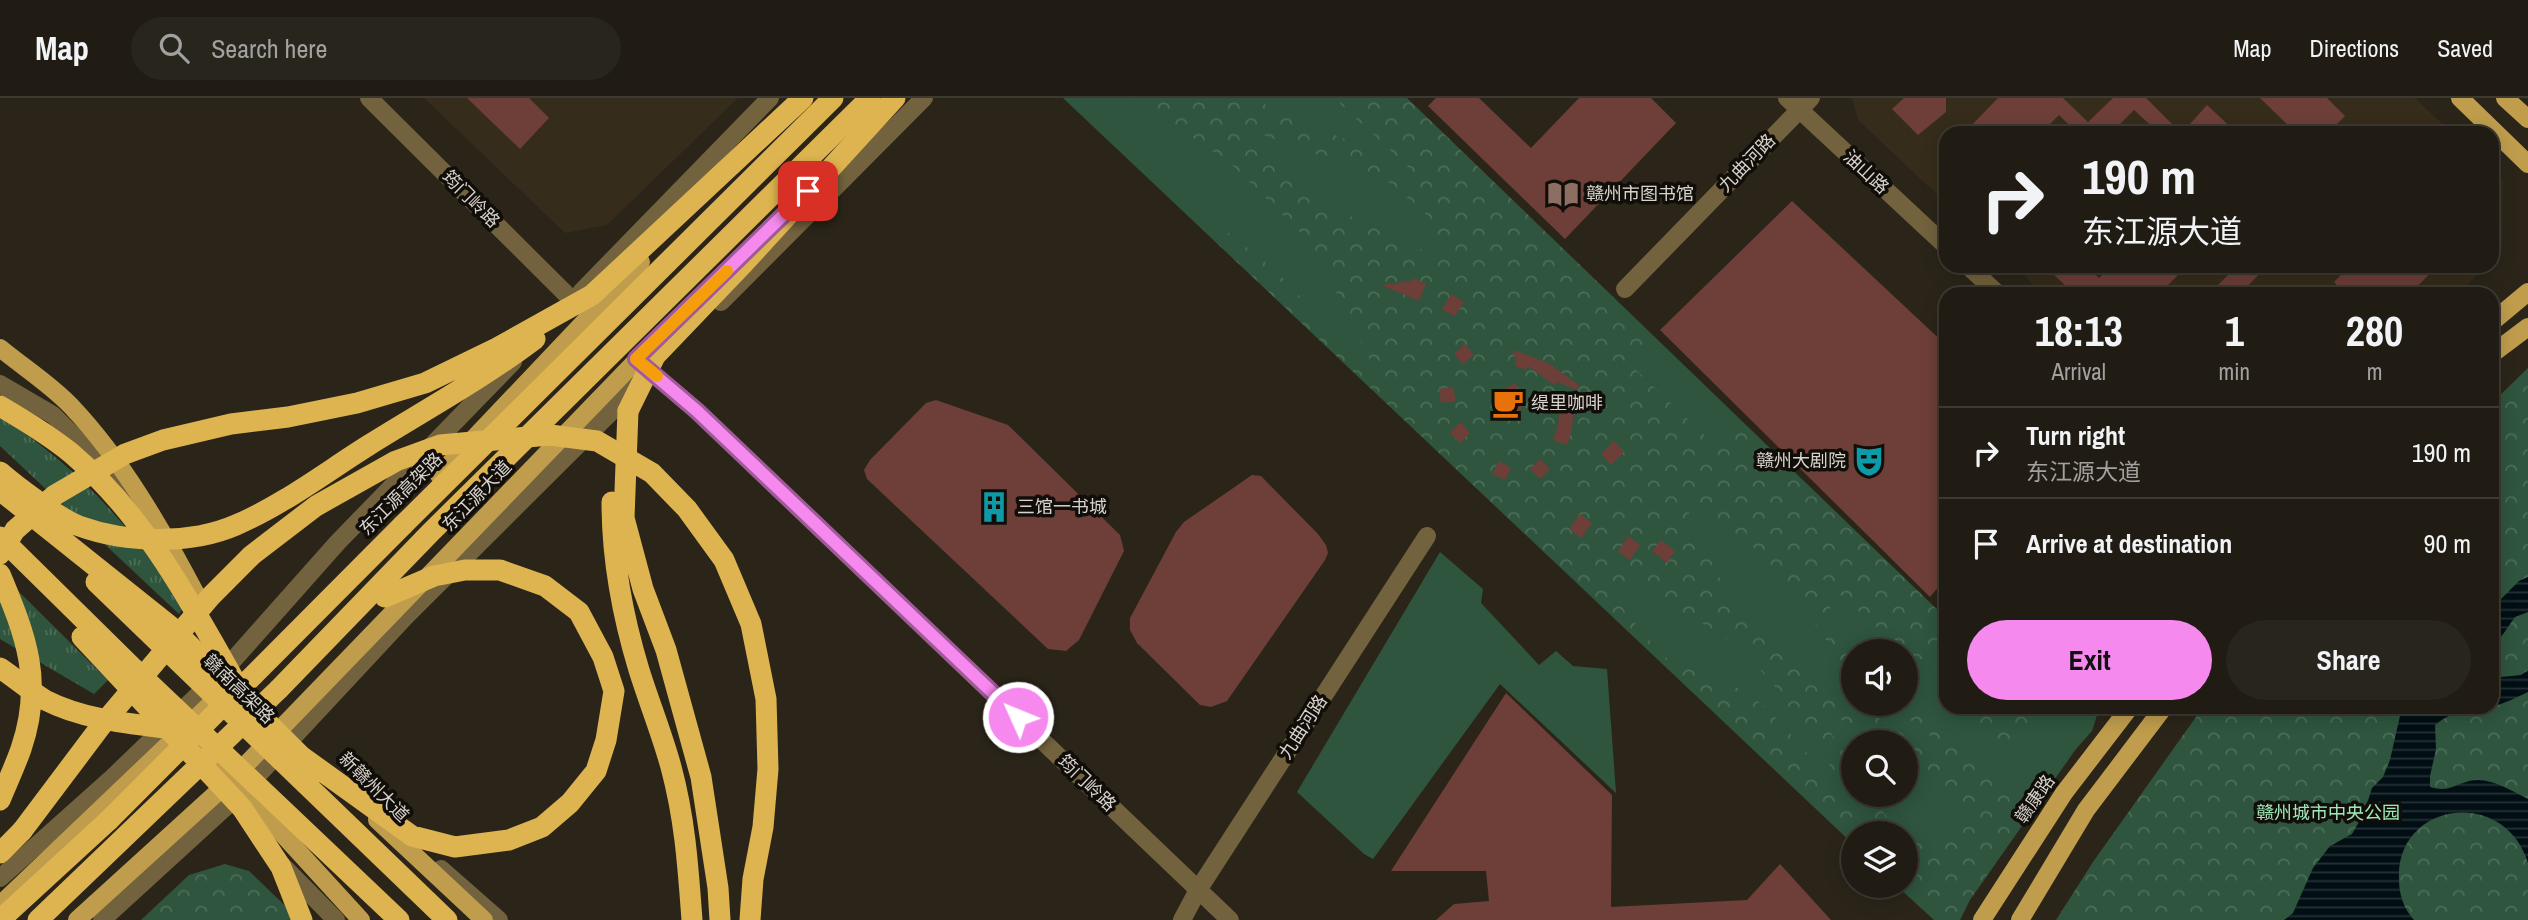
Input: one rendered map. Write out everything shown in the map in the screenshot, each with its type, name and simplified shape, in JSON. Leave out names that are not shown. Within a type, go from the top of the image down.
[{"type":"highway","points":[[0,472],[12,483],[78,525],[118,535],[194,537],[235,526],[278,503],[496,369],[583,298],[801,98]]},
{"type":"highway","name":"东江源高架路","points":[[0,920],[109,820],[832,98]]},
{"type":"highway","points":[[38,920],[279,689],[430,533],[870,98]]},
{"type":"highway","points":[[692,920],[686,838],[671,766],[639,668],[618,591],[612,535],[612,489],[618,450],[628,411],[655,356],[895,98]]},
{"type":"highway","points":[[0,554],[15,530],[55,495],[125,454],[163,440],[231,424],[288,417],[357,403],[425,383],[497,348],[583,298]]},
{"type":"highway","points":[[0,406],[72,453],[129,514],[175,576],[231,674]]},
{"type":"highway","points":[[628,411],[624,518],[643,589],[669,662],[702,777],[720,920]]},
{"type":"highway","points":[[0,853],[22,831],[101,726],[211,596],[252,555],[316,506],[396,461],[440,445],[550,435],[597,441],[652,473],[687,509],[724,560],[751,624],[766,699],[768,769],[750,920]]},
{"type":"highway","points":[[0,490],[170,626],[301,756],[412,836],[454,847],[509,840],[542,827],[570,803],[596,771],[606,740],[614,691],[603,657],[579,612],[545,586],[500,570],[465,570],[434,576],[385,597],[279,689]]},
{"type":"highway","name":"赣南高架路","points":[[0,490],[447,920]]},
{"type":"highway","points":[[0,538],[83,638],[242,807],[281,867],[302,920]]},
{"type":"highway","points":[[0,538],[399,920]]},
{"type":"highway","points":[[0,574],[27,645],[32,677],[30,714],[0,800]]},
{"type":"highway","points":[[0,668],[45,699]]},
{"type":"main road","points":[[0,905],[182,730],[231,674],[365,552],[713,184],[801,98]]},
{"type":"main road","name":"东江源大道","points":[[78,920],[237,785],[289,733],[636,359],[904,98]]},
{"type":"main road","points":[[2460,98],[2489,126]]},
{"type":"main road","points":[[2505,98],[2528,119]]},
{"type":"main road","points":[[2499,136],[2528,164]]},
{"type":"main road","points":[[2499,316],[2528,292]]},
{"type":"main road","points":[[2499,349],[2528,327]]},
{"type":"main road","points":[[0,348],[69,404],[99,440],[151,516],[200,602]]},
{"type":"main road","name":"新赣州大道","points":[[231,674],[412,855],[484,920]]},
{"type":"main road","points":[[0,681],[75,712],[126,723],[182,730],[237,785],[361,920]]},
{"type":"main road","name":"赣康路","points":[[1982,920],[2064,793],[2125,714]]},
{"type":"main road","points":[[2020,920],[2086,810],[2159,714]]},
{"type":"street","name":"筠门岭路","points":[[369,98],[583,298]]},
{"type":"street","points":[[0,878],[164,728],[231,674],[338,542],[583,298],[770,98]]},
{"type":"street","points":[[499,920],[289,733],[924,98]]},
{"type":"street","name":"油山路","points":[[1799,102],[1939,239]]},
{"type":"street","name":"九曲河路","points":[[1625,289],[1799,102]]},
{"type":"street","points":[[1976,273],[1990,287]]},
{"type":"street","name":"筠门岭路","points":[[636,359],[707,421],[1230,920]]},
{"type":"street","points":[[0,384],[53,415],[111,473],[161,537],[200,602],[231,674]]},
{"type":"street","name":"九曲河路","points":[[1182,920],[1198,890],[1427,536]]},
{"type":"street","points":[[102,920],[226,807],[237,785]]},
{"type":"street","points":[[226,807],[336,920]]},
{"type":"shaded area","points":[[424,98],[738,98],[607,225],[565,233]]},
{"type":"shaded area","points":[[1852,98],[2415,98],[2445,126],[1939,126],[1939,196],[1858,120]]},
{"type":"shaded area","points":[[2499,176],[2503,180],[2502,248],[2499,251]]},
{"type":"shaded area","points":[[2021,273],[2478,273],[2466,287],[2036,287]]},
{"type":"shaded area","points":[[2528,577],[2528,612],[2515,617],[2499,640],[2499,601],[2519,581]]},
{"type":"shaded area","points":[[2528,670],[2528,692],[2499,704],[2499,675],[2521,675]]},
{"type":"shaded area","points":[[2400,714],[2454,714],[2435,725],[2436,749],[2430,787],[2446,789],[2469,781],[2484,780],[2528,799],[2528,863],[2516,838],[2498,822],[2476,814],[2453,813],[2432,820],[2414,833],[2402,853],[2400,891],[2414,920],[2284,920],[2293,913],[2313,868],[2330,846],[2352,834],[2364,813],[2372,788],[2383,777],[2390,760]]},
{"type":"green space","points":[[1063,98],[1407,98],[1939,611],[1939,714],[2045,714],[2078,746],[1970,900],[1960,920],[1934,920],[1910,898],[1918,898],[1918,821],[1841,821],[1841,833]]},
{"type":"green space","points":[[1076,98],[1124,98],[1169,121],[1231,164],[1303,235],[1336,292],[1382,384],[1276,271],[1193,204]]},
{"type":"green space","points":[[1259,98],[1334,98],[1410,169],[1404,172],[1365,147],[1270,109]]},
{"type":"green space","points":[[1257,133],[1383,178],[1425,213],[1438,257],[1363,222],[1307,190],[1266,153]]},
{"type":"green space","points":[[1651,342],[1738,424],[1717,447],[1630,364]]},
{"type":"green space","name":"赣州城市中央公园","points":[[2528,368],[2528,920],[2056,920],[2093,862],[2198,714],[2499,714],[2499,396]]},
{"type":"green space","points":[[0,417],[55,457],[102,501],[165,578],[184,606],[179,614],[0,446]]},
{"type":"green space","points":[[1688,511],[1726,527],[1741,537],[1763,556],[1790,587],[1841,662],[1841,696],[1801,673],[1761,636],[1720,579]]},
{"type":"green space","points":[[1440,552],[1483,589],[1481,603],[1539,665],[1556,651],[1573,666],[1607,669],[1616,793],[1500,684],[1373,859],[1364,854],[1297,792]]},
{"type":"green space","points":[[1815,572],[1890,639],[1844,639]]},
{"type":"green space","points":[[0,573],[108,680],[94,694],[0,639]]},
{"type":"green space","points":[[1617,583],[1658,598],[1722,635],[1750,658],[1776,688],[1841,782],[1841,793],[1770,712],[1734,686],[1670,660],[1610,590]]},
{"type":"green space","points":[[1939,639],[1939,714],[1960,714],[2009,757],[2048,714],[2097,714],[2092,731],[2027,804],[1945,725],[1918,705],[1918,663]]},
{"type":"green space","points":[[1812,703],[1859,730],[1841,730],[1841,749]]},
{"type":"green space","points":[[1875,716],[1903,716],[1924,728],[1968,785],[1918,745],[1918,730],[1898,729]]},
{"type":"green space","points":[[1918,769],[1945,788],[1962,816],[1953,835],[1942,844],[1930,847],[1918,844],[1918,821],[1891,821],[1880,807],[1918,807]]},
{"type":"green space","points":[[1853,807],[1858,807],[1868,821]]},
{"type":"green space","points":[[225,864],[249,871],[300,920],[141,920],[189,875]]},
{"type":"building","points":[[467,98],[529,98],[549,118],[520,149]]},
{"type":"building","name":"赣州市图书馆","points":[[1436,98],[1479,98],[1531,148],[1579,98],[1651,98],[1676,123],[1565,239],[1428,106]]},
{"type":"building","points":[[1904,98],[1946,98],[1946,112],[1918,135],[1892,109]]},
{"type":"building","points":[[1998,98],[2063,98],[2088,122],[2113,98],[2146,98],[2174,126],[2151,126],[2134,110],[2118,126],[2070,126],[2059,115],[2048,126],[1971,126]]},
{"type":"building","points":[[2260,98],[2327,98],[2345,116],[2335,126],[2289,126]]},
{"type":"building","points":[[2207,105],[2230,126],[2188,126]]},
{"type":"building","name":"赣州大剧院","points":[[1792,201],[1939,338],[1939,586],[1930,597],[1660,330]]},
{"type":"building","points":[[2052,273],[2094,273],[2099,278],[2104,273],[2180,273],[2166,287],[2067,287]]},
{"type":"building","points":[[2226,273],[2260,273],[2247,287],[2216,287],[2228,275]]},
{"type":"building","points":[[2343,273],[2430,273],[2417,287],[2339,287],[2334,282]]},
{"type":"building","points":[[1413,278],[1426,284],[1419,301],[1381,285],[1411,281]]},
{"type":"building","points":[[1451,294],[1464,302],[1455,316],[1442,310]]},
{"type":"building","points":[[1465,344],[1474,355],[1463,364],[1454,354]]},
{"type":"building","points":[[1514,350],[1548,363],[1579,385],[1577,390],[1557,382],[1554,385],[1528,366],[1526,370],[1515,366],[1516,357],[1512,354]]},
{"type":"building","name":"缇里咖啡","points":[[1515,383],[1523,400],[1522,407],[1518,414],[1504,417],[1498,413],[1494,398]]},
{"type":"building","points":[[1453,387],[1456,401],[1441,403],[1439,389]]},
{"type":"building","name":"三馆一书城","points":[[936,400],[1008,425],[1120,535],[1124,551],[1079,640],[1066,651],[1048,649],[867,479],[864,470],[870,460],[926,403]]},
{"type":"building","points":[[1560,404],[1574,405],[1572,430],[1567,445],[1553,440],[1558,426]]},
{"type":"building","points":[[1461,422],[1470,433],[1460,443],[1450,432]]},
{"type":"building","points":[[1614,441],[1624,452],[1611,465],[1601,454]]},
{"type":"building","points":[[1540,459],[1550,469],[1540,479],[1530,469]]},
{"type":"building","points":[[1499,461],[1511,468],[1505,480],[1492,474]]},
{"type":"building","points":[[1252,475],[1261,476],[1318,534],[1328,553],[1227,701],[1211,707],[1200,705],[1137,643],[1130,630],[1130,618],[1184,522]]},
{"type":"building","points":[[1580,514],[1592,523],[1581,538],[1569,529]]},
{"type":"building","points":[[1628,536],[1640,545],[1630,560],[1618,552]]},
{"type":"building","points":[[1661,540],[1675,551],[1667,563],[1652,551]]},
{"type":"building","points":[[1506,693],[1612,795],[1611,907],[1747,900],[1780,864],[1831,920],[1436,920],[1454,904],[1489,901],[1486,871],[1391,871]]},
{"type":"slow traffic","points":[[657,376],[636,359],[727,271]]},
{"type":"place","name":"赣州市图书馆","points":[[1563,194]]},
{"type":"place","name":"缇里咖啡","points":[[1508,403]]},
{"type":"place","name":"赣州大剧院","points":[[1869,461]]},
{"type":"place","name":"三馆一书城","points":[[994,507]]},
{"type":"route","points":[[808,191],[636,359],[697,411],[1018,717]]}]
